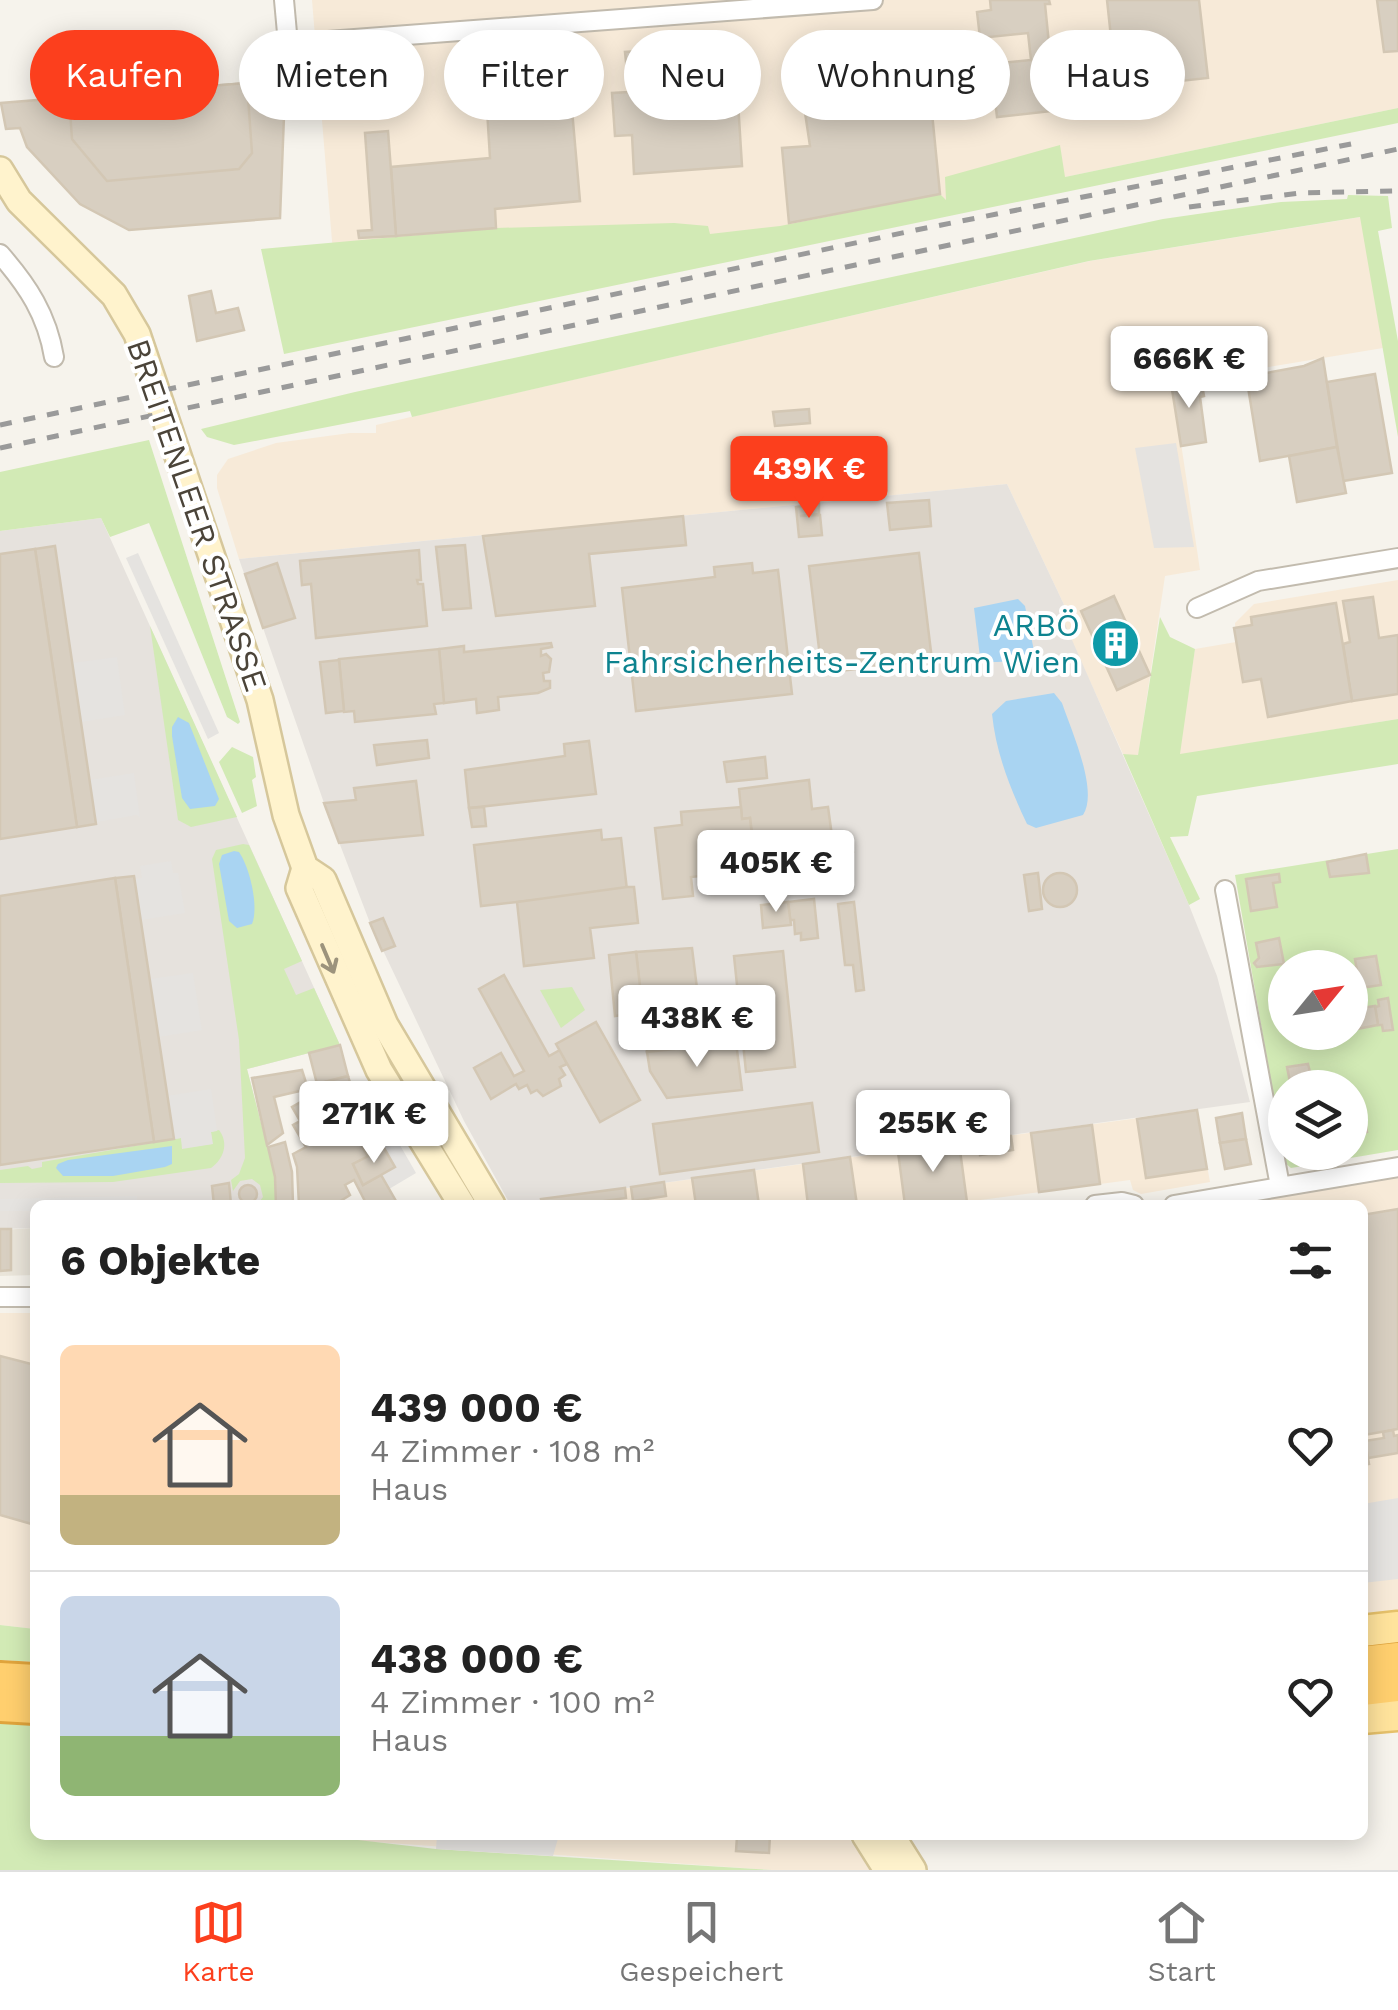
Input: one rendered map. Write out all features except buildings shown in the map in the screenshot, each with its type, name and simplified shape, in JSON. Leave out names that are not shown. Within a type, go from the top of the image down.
[{"type":"highway","points":[[1368,1662],[1398,1659]]},
{"type":"highway","points":[[0,1679],[30,1681]]},
{"type":"highway","points":[[1368,1688],[1398,1685]]},
{"type":"highway","points":[[0,1705],[30,1707]]},
{"type":"main road","name":"BREITENLEER STRASSE","points":[[0,170],[10,196],[98,276],[114,294],[137,334],[260,700],[277,784],[305,868],[299,888],[380,1070],[459,1200]]},
{"type":"main road","name":"BREITENLEER STRASSE","points":[[305,868],[323,880],[385,1025],[489,1200]]},
{"type":"main road","points":[[1368,1630],[1398,1627]]},
{"type":"main road","points":[[1368,1717],[1398,1714]]},
{"type":"main road","points":[[869,1840],[887,1870]]},
{"type":"main road","points":[[894,1840],[913,1870]]},
{"type":"street","points":[[284,0],[288,44],[873,0]]},
{"type":"street","points":[[0,254],[37,302],[49,330],[54,357]]},
{"type":"street","points":[[1196,608],[1258,581],[1398,558]]},
{"type":"street","points":[[1225,890],[1280,1186]]},
{"type":"street","points":[[1202,1200],[1398,1166]]},
{"type":"street","points":[[0,1298],[30,1297]]},
{"type":"shaded area","points":[[312,0],[1398,0],[1398,108],[713,250],[707,226],[333,253],[322,120],[424,120],[424,30],[314,30]]},
{"type":"shaded area","points":[[1361,217],[1383,348],[1172,383],[1200,570],[1165,576],[1138,756],[1123,754],[1060,615],[1067,611],[1007,484],[239,559],[217,488],[217,475],[228,459],[276,443],[376,433],[376,425],[1090,261]]},
{"type":"shaded area","name":"ARBÖ Fahrsicherheits-Zentrum Wien","points":[[1176,443],[1194,547],[1154,548],[1135,448]]},
{"type":"shaded area","points":[[1007,484],[1067,611],[1061,615],[1217,976],[1250,1102],[539,1200],[508,1200],[464,1121],[370,923],[239,559]]},
{"type":"shaded area","points":[[101,518],[340,1045],[247,1069],[275,1177],[276,1200],[30,1200],[30,1228],[0,1229],[0,531]]},
{"type":"shaded area","points":[[138,553],[219,733],[208,739],[126,558]]},
{"type":"shaded area","points":[[1398,580],[1398,719],[1179,755],[1195,649],[1236,642],[1235,623],[1254,604]]},
{"type":"shaded area","points":[[117,657],[125,715],[81,722],[72,663]]},
{"type":"shaded area","points":[[134,773],[140,818],[137,815],[96,822],[90,780]]},
{"type":"shaded area","points":[[171,861],[173,873],[178,873],[185,913],[141,920],[135,879],[142,878],[140,866]]},
{"type":"shaded area","points":[[193,973],[202,1030],[158,1037],[150,979]]},
{"type":"shaded area","points":[[211,1089],[217,1131],[211,1132],[213,1144],[182,1149],[181,1138],[174,1139],[167,1096]]},
{"type":"shaded area","points":[[374,1100],[416,1173],[389,1189],[381,1175],[394,1167],[380,1142],[368,1148],[349,1114]]},
{"type":"shaded area","points":[[1197,1110],[1210,1182],[1141,1194],[1133,1190],[1130,1180],[980,1200],[539,1200]]},
{"type":"shaded area","points":[[1398,1177],[1398,1613],[1368,1616],[1368,1200],[1264,1200]]},
{"type":"shaded area","points":[[137,1196],[137,1200],[30,1200],[30,1211],[0,1211],[0,1199]]},
{"type":"shaded area","points":[[30,1228],[30,1275],[0,1276],[0,1230]]},
{"type":"shaded area","points":[[0,1313],[30,1313],[30,1628],[0,1625]]},
{"type":"shaded area","points":[[1398,1498],[1398,1579],[1368,1582],[1368,1503]]},
{"type":"shaded area","points":[[345,1840],[850,1840],[870,1870],[772,1870]]},
{"type":"shaded area","points":[[437,1840],[558,1840],[553,1856],[436,1849]]},
{"type":"green space","points":[[1398,108],[1398,123],[284,354],[261,249],[496,228],[674,223],[708,226],[710,234],[780,226],[940,194],[946,200],[945,177],[1060,145],[1065,177]]},
{"type":"green space","points":[[1348,195],[1388,196],[1392,228],[1378,231],[1398,341],[1398,437],[1360,217],[1089,261],[412,417],[410,411],[234,445],[207,437],[201,429],[355,392],[1163,219],[1281,202],[1347,199]]},
{"type":"green space","points":[[149,440],[238,724],[227,717],[149,523],[110,537],[101,518],[0,531],[0,472]]},
{"type":"green space","points":[[1160,617],[1170,637],[1195,649],[1180,754],[1398,719],[1398,764],[1197,796],[1188,836],[1170,837],[1200,899],[1189,905],[1123,754],[1138,755]]},
{"type":"green space","points":[[150,626],[237,817],[191,827],[178,820]]},
{"type":"green space","points":[[232,747],[253,757],[257,806],[242,813],[219,762]]},
{"type":"green space","points":[[249,845],[302,961],[284,969],[296,995],[314,988],[340,1045],[247,1069],[275,1177],[276,1200],[261,1200],[260,1185],[252,1179],[240,1181],[233,1191],[231,1180],[239,1174],[245,1158],[239,1040],[212,859],[216,850]]},
{"type":"green space","points":[[1398,849],[1398,1150],[1368,1155],[1368,1070],[1269,1070],[1235,875]]},
{"type":"green space","points":[[572,987],[585,1010],[561,1028],[540,990]]},
{"type":"green space","points":[[219,1130],[224,1150],[211,1168],[113,1182],[0,1183],[0,1170],[28,1166],[32,1169],[42,1167],[42,1162],[181,1138],[183,1148],[212,1144],[211,1132]]},
{"type":"green space","points":[[0,1625],[30,1628],[30,1662],[0,1660]]},
{"type":"green space","points":[[0,1723],[30,1725],[30,1840],[358,1840],[436,1849],[772,1870],[0,1870]]},
{"type":"water","points":[[1018,599],[1025,606],[1034,651],[1006,661],[985,660],[980,657],[974,608]]},
{"type":"water","points":[[1054,693],[1062,703],[1082,760],[1087,804],[1083,815],[1036,828],[1027,824],[1010,784],[992,714],[1006,701]]},
{"type":"water","points":[[178,717],[189,723],[219,799],[215,806],[190,809],[182,798],[172,736]]},
{"type":"water","points":[[239,852],[247,868],[254,908],[252,924],[237,928],[229,921],[219,864],[222,855]]},
{"type":"water","points":[[172,1146],[172,1164],[165,1167],[113,1176],[63,1176],[56,1168],[68,1160]]},
{"type":"railway","points":[[0,425],[916,230],[1356,143]]},
{"type":"railway","points":[[0,448],[1398,149]]},
{"type":"railway","points":[[1189,207],[1300,193],[1398,191]]},
{"type":"place","name":"ARBÖ Fahrsicherheits-Zentrum Wien","points":[[1115,643]]}]
